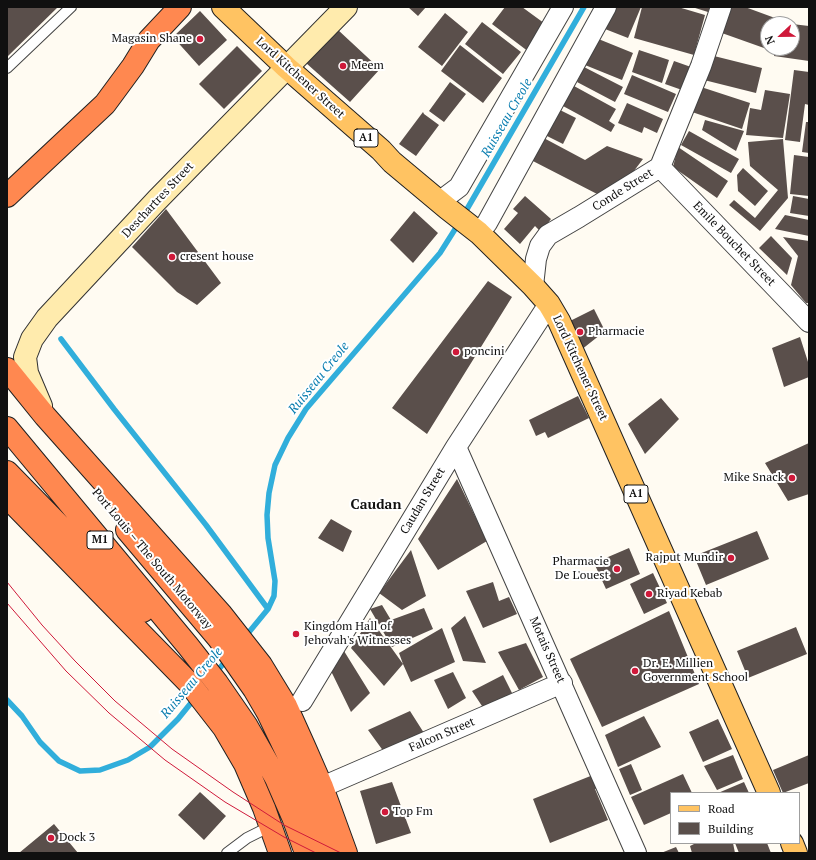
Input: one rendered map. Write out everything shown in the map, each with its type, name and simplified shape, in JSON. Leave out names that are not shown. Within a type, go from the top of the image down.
[{"type":"highway","points":[[7,196],[105,104],[133,66],[149,40],[180,7]]},
{"type":"highway","points":[[7,369],[215,621],[261,665],[286,706],[322,787],[346,853]]},
{"type":"highway","name":"Port Louis – The South Motorway","points":[[7,388],[73,466],[215,621],[219,639],[268,713],[294,767],[327,853]]},
{"type":"highway","name":"M1","points":[[7,428],[191,649],[246,725],[279,785],[293,817],[306,853]]},
{"type":"highway","points":[[7,472],[158,626],[191,649]]},
{"type":"highway","points":[[7,497],[189,683],[224,728],[245,764],[264,808],[280,853]]},
{"type":"main road","name":"Lord Kitchener Street","points":[[223,7],[286,67],[381,150],[392,162],[472,227],[534,286],[549,304],[559,321],[769,792]]},
{"type":"main road","name":"Deschartres Street","points":[[45,416],[27,373],[25,357],[32,339],[47,318],[157,200],[346,7]]},
{"type":"street","points":[[444,205],[443,199],[460,187],[563,7]]},
{"type":"street","points":[[472,227],[490,216],[606,7]]},
{"type":"street","name":"Conde Street","points":[[534,286],[536,259],[540,246],[548,235],[660,167],[701,66],[721,7]]},
{"type":"street","name":"Emile Bouchet Street","points":[[660,167],[809,322]]},
{"type":"street","name":"Caudan Street","points":[[302,701],[456,447],[549,304]]},
{"type":"street","name":"Motais Street","points":[[456,447],[562,683],[636,853]]},
{"type":"street","name":"Falcon Street","points":[[322,787],[562,683]]},
{"type":"lane","points":[[7,68],[71,7]]},
{"type":"lane","points":[[227,853],[247,838],[271,826]]},
{"type":"building","points":[[7,7],[58,7],[7,57]]},
{"type":"building","points":[[408,7],[426,7],[418,16]]},
{"type":"building","points":[[505,7],[522,7],[548,26],[529,52],[492,24]]},
{"type":"building","points":[[614,7],[641,7],[628,38],[605,29]]},
{"type":"building","points":[[642,7],[678,7],[705,15],[694,55],[634,38]]},
{"type":"building","points":[[692,7],[710,7],[708,12]]},
{"type":"building","points":[[729,7],[745,7],[770,16],[760,16],[760,47],[719,32]]},
{"type":"building","name":"Magasin Shane","points":[[200,11],[227,40],[199,66],[173,37]]},
{"type":"building","points":[[445,13],[468,32],[442,66],[418,47]]},
{"type":"building","points":[[482,22],[521,52],[503,74],[465,44]]},
{"type":"building","points":[[800,25],[809,26],[809,61],[774,56],[800,56]]},
{"type":"building","name":"Meem","points":[[337,29],[380,69],[350,102],[306,63]]},
{"type":"building","points":[[596,38],[633,53],[622,80],[585,65]]},
{"type":"building","points":[[460,45],[502,78],[483,103],[441,71]]},
{"type":"building","points":[[237,46],[262,71],[224,109],[199,84]]},
{"type":"building","points":[[639,50],[669,60],[662,83],[632,72]]},
{"type":"building","points":[[710,55],[762,68],[756,93],[704,80]]},
{"type":"building","points":[[674,61],[691,67],[682,90],[665,84]]},
{"type":"building","points":[[584,67],[623,87],[615,102],[577,82]]},
{"type":"building","points":[[794,70],[809,72],[809,105],[805,104],[800,142],[785,140]]},
{"type":"building","points":[[632,75],[676,94],[668,112],[624,94]]},
{"type":"building","points":[[450,82],[466,94],[444,122],[429,111]]},
{"type":"building","points":[[574,86],[616,109],[609,121],[615,125],[611,132],[563,106]]},
{"type":"building","points":[[701,87],[750,103],[742,129],[692,112]]},
{"type":"building","points":[[765,90],[790,94],[783,138],[746,135],[750,108],[761,110]]},
{"type":"building","points":[[627,103],[663,119],[657,133],[644,127],[642,133],[618,123]]},
{"type":"building","points":[[558,109],[576,118],[563,144],[545,135]]},
{"type":"building","points":[[423,112],[439,125],[416,156],[399,144]]},
{"type":"building","points":[[705,120],[744,131],[736,151],[702,130]]},
{"type":"building","points":[[806,122],[809,122],[809,153],[802,152]]},
{"type":"building","points":[[689,131],[739,159],[731,173],[681,145]]},
{"type":"building","points":[[540,136],[585,160],[607,146],[643,159],[624,184],[601,196],[529,159]]},
{"type":"building","points":[[783,139],[788,198],[760,231],[729,205],[734,200],[755,218],[778,190],[750,166],[748,142]]},
{"type":"building","points":[[678,147],[728,181],[717,198],[673,167]]},
{"type":"building","points":[[794,155],[809,157],[809,196],[790,194]]},
{"type":"building","points":[[743,168],[768,191],[755,206],[738,191],[737,175]]},
{"type":"building","points":[[525,196],[551,219],[541,232],[535,226],[520,244],[504,229],[518,213],[513,209]]},
{"type":"building","points":[[793,196],[809,199],[809,216],[790,213]]},
{"type":"building","name":"cresent house","points":[[166,209],[221,283],[197,305],[177,292],[132,247]]},
{"type":"building","points":[[414,211],[438,233],[413,263],[390,240]]},
{"type":"building","points":[[785,215],[809,220],[809,236],[775,229]]},
{"type":"building","points":[[771,236],[792,258],[787,275],[759,248]]},
{"type":"building","points":[[783,237],[809,241],[809,303],[806,303],[791,285],[798,256]]},
{"type":"building","name":"poncini","points":[[488,281],[512,297],[427,434],[392,408]]},
{"type":"building","points":[[594,309],[605,331],[581,350],[568,322]]},
{"type":"building","points":[[800,337],[809,365],[809,377],[784,387],[772,348]]},
{"type":"building","points":[[578,396],[589,418],[548,438],[545,432],[536,436],[529,420]]},
{"type":"building","points":[[661,398],[679,419],[645,454],[628,424]]},
{"type":"building","name":"Mike Snack","points":[[809,443],[809,494],[788,501],[765,463]]},
{"type":"building","points":[[457,479],[487,541],[438,570],[418,539]]},
{"type":"building","points":[[331,519],[352,531],[343,552],[318,538]]},
{"type":"building","name":"Rajput Mundir","points":[[757,531],[769,559],[706,585],[694,556]]},
{"type":"building","name":"Pharmacie De L'ouest","points":[[629,548],[640,574],[606,589],[594,563]]},
{"type":"building","points":[[411,550],[426,596],[402,610],[379,593]]},
{"type":"building","name":"Riyad Kebab","points":[[653,573],[667,603],[644,614],[630,584]]},
{"type":"building","points":[[493,582],[499,601],[509,597],[517,614],[483,628],[466,591]]},
{"type":"building","points":[[382,605],[391,620],[424,608],[433,629],[392,647],[370,609]]},
{"type":"building","name":"Dr. E. Millien Government School","points":[[669,611],[699,684],[602,727],[570,659]]},
{"type":"building","points":[[465,616],[486,663],[463,661],[451,628]]},
{"type":"building","points":[[370,618],[403,664],[384,686],[351,648]]},
{"type":"building","points":[[796,627],[807,654],[748,678],[737,651]]},
{"type":"building","points":[[442,628],[455,662],[411,682],[399,653]]},
{"type":"building","points":[[526,643],[543,677],[519,690],[498,652]]},
{"type":"building","points":[[344,651],[370,693],[351,712],[331,671]]},
{"type":"building","points":[[453,672],[466,698],[448,709],[434,680]]},
{"type":"building","points":[[503,675],[512,693],[484,709],[472,691]]},
{"type":"building","points":[[410,711],[424,733],[384,752],[368,730]]},
{"type":"building","points":[[644,716],[661,747],[618,767],[605,735]]},
{"type":"building","points":[[718,719],[732,749],[703,762],[689,732]]},
{"type":"building","points":[[733,755],[743,779],[717,790],[704,766]]},
{"type":"building","points":[[809,755],[809,783],[783,792],[773,770]]},
{"type":"building","points":[[631,764],[642,790],[630,795],[619,769]]},
{"type":"building","points":[[683,774],[692,792],[670,792],[670,813],[644,825],[631,797]]},
{"type":"building","points":[[593,775],[598,788],[595,789],[608,820],[550,843],[533,799]]},
{"type":"building","name":"Top Fm","points":[[392,782],[411,833],[376,844],[360,791]]},
{"type":"building","points":[[744,782],[749,792],[720,792]]},
{"type":"building","points":[[200,792],[226,816],[204,840],[178,815]]},
{"type":"building","name":"Dock 3","points":[[54,824],[78,853],[19,853]]},
{"type":"building","points":[[694,844],[733,844],[735,853],[692,853],[690,846]]},
{"type":"building","points":[[735,844],[767,844],[771,853],[739,853]]},
{"type":"building","points":[[676,847],[679,853],[661,853]]},
{"type":"waterway","name":"Ruisseau Creole","points":[[463,216],[584,7]]},
{"type":"waterway","name":"Ruisseau Creole","points":[[245,637],[268,609],[274,596],[275,581],[268,538],[267,515],[269,493],[275,465],[288,438],[306,409],[440,253],[459,223]]},
{"type":"waterway","points":[[61,339],[114,409],[206,525],[268,609]]},
{"type":"waterway","name":"Ruisseau Creole","points":[[215,674],[227,659]]},
{"type":"waterway","name":"Ruisseau Creole","points":[[7,700],[22,716],[40,742],[59,761],[80,771],[100,770],[128,760],[150,747],[178,719],[195,698]]},
{"type":"tram line","points":[[7,582],[42,625],[75,661],[115,701],[172,749],[233,792],[284,825],[341,853]]},
{"type":"tram line","points":[[7,603],[66,671],[109,713],[165,760],[225,802],[284,837],[316,853]]},
{"type":"place","name":"Magasin Shane","points":[[200,39]]},
{"type":"place","name":"Meem","points":[[343,66]]},
{"type":"place","name":"cresent house","points":[[172,257]]},
{"type":"place","name":"Pharmacie","points":[[580,332]]},
{"type":"place","name":"poncini","points":[[456,352]]},
{"type":"place","name":"Mike Snack","points":[[792,478]]},
{"type":"place","name":"Rajput Mundir","points":[[731,558]]},
{"type":"place","name":"Pharmacie De L'ouest","points":[[617,569]]},
{"type":"place","name":"Riyad Kebab","points":[[649,594]]},
{"type":"place","name":"Kingdom Hall of Jehovah's Witnesses","points":[[296,634]]},
{"type":"place","name":"Dr. E. Millien Government School","points":[[635,671]]},
{"type":"place","name":"Top Fm","points":[[385,812]]},
{"type":"place","name":"Dock 3","points":[[51,838]]},
{"type":"district","name":"Caudan","points":[[376,505]]}]
